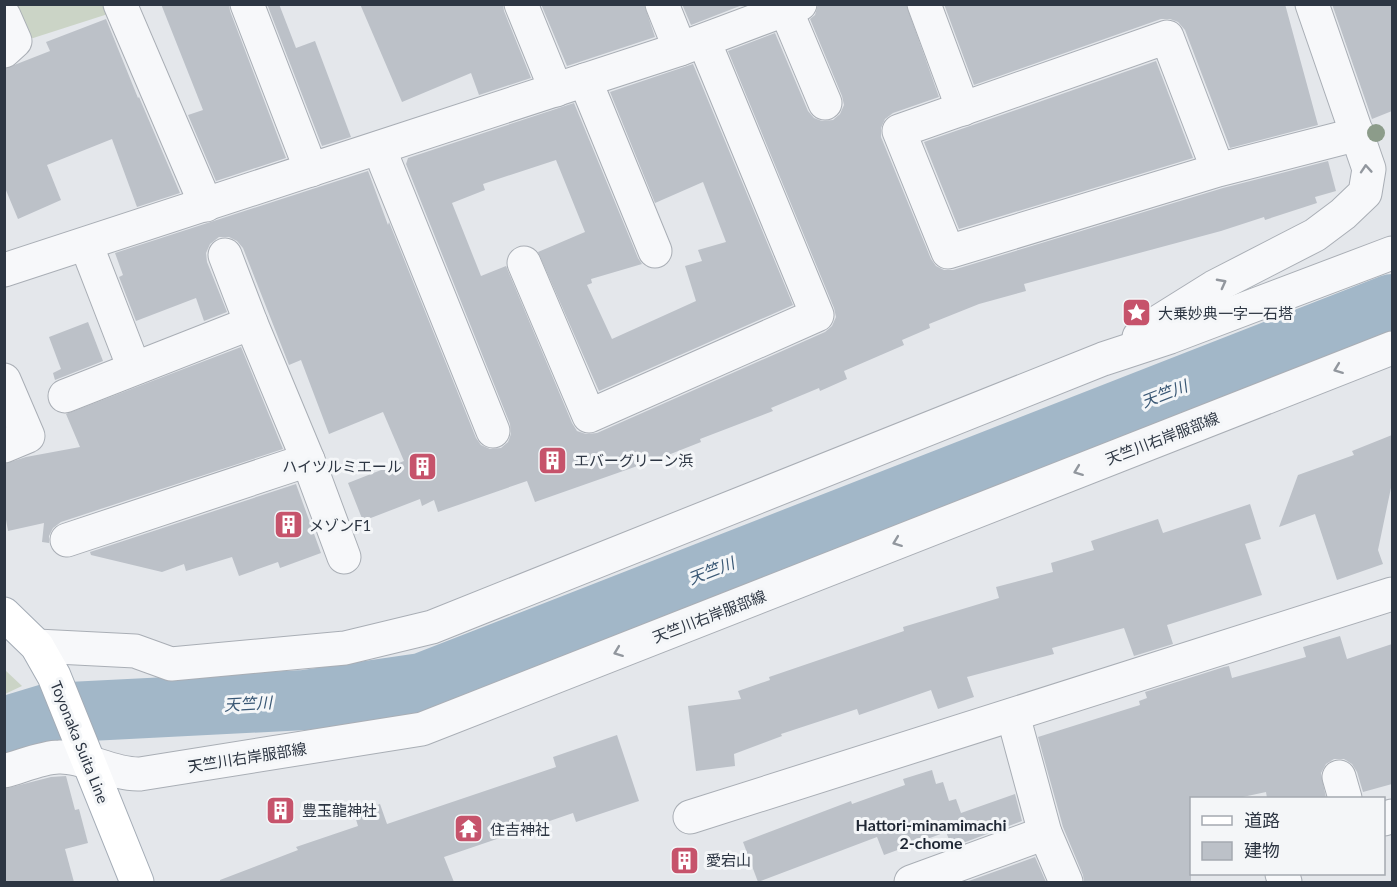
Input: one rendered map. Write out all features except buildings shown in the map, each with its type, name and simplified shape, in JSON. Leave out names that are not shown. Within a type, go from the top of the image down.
[{"type":"main road","name":"Toyonaka Suita Line","points":[[4,614],[37,646],[54,676],[137,882]]},
{"type":"street","points":[[120,4],[206,205]]},
{"type":"street","points":[[247,4],[311,170]]},
{"type":"street","points":[[520,4],[571,85],[655,251]]},
{"type":"street","points":[[524,263],[589,416],[817,315],[692,45],[662,4]]},
{"type":"street","points":[[924,4],[963,109]]},
{"type":"street","points":[[1122,352],[1150,327],[1214,287],[1315,235],[1343,214],[1365,193],[1369,169],[1312,4]]},
{"type":"street","points":[[4,270],[692,45],[793,7],[825,103]]},
{"type":"street","points":[[4,16],[15,41],[4,51]]},
{"type":"street","points":[[1218,170],[1167,37],[899,131],[948,252],[1218,170],[1358,134]]},
{"type":"street","points":[[379,148],[493,431]]},
{"type":"street","points":[[86,244],[134,368]]},
{"type":"street","points":[[37,646],[135,651],[171,664],[345,648],[432,627],[1122,352],[1170,338],[1392,254]]},
{"type":"street","points":[[225,255],[308,460],[344,557]]},
{"type":"street","points":[[65,396],[251,323]]},
{"type":"street","name":"天竺川右岸服部線","points":[[4,771],[85,751],[125,775],[140,774],[422,729],[1392,348]]},
{"type":"street","points":[[4,380],[28,436],[4,446]]},
{"type":"street","points":[[67,540],[308,460]]},
{"type":"street","points":[[690,817],[1392,594]]},
{"type":"street","points":[[1013,715],[1045,833],[1066,882]]},
{"type":"street","points":[[910,882],[1045,833]]},
{"type":"green space","points":[[12,5],[108,5],[111,13],[27,40]]},
{"type":"green space","points":[[5,670],[22,686],[5,694]]},
{"type":"waterway","name":"天竺川","points":[[4,727],[50,713],[305,700],[422,683],[1392,304]]},
{"type":"place","name":"大乗妙典一字一石塔","points":[[1137,313]]},
{"type":"place","name":"エバーグリーン浜","points":[[553,460]]},
{"type":"place","name":"ハイツルミエール","points":[[423,466]]},
{"type":"place","name":"メゾンF1","points":[[288,525]]},
{"type":"place","name":"豊玉龍神社","points":[[281,810]]},
{"type":"place","name":"住吉神社","points":[[469,829]]},
{"type":"place","name":"愛宕山","points":[[685,860]]},
{"type":"district","name":"Hattori-minamimachi 2-chome","points":[[931,833]]}]
